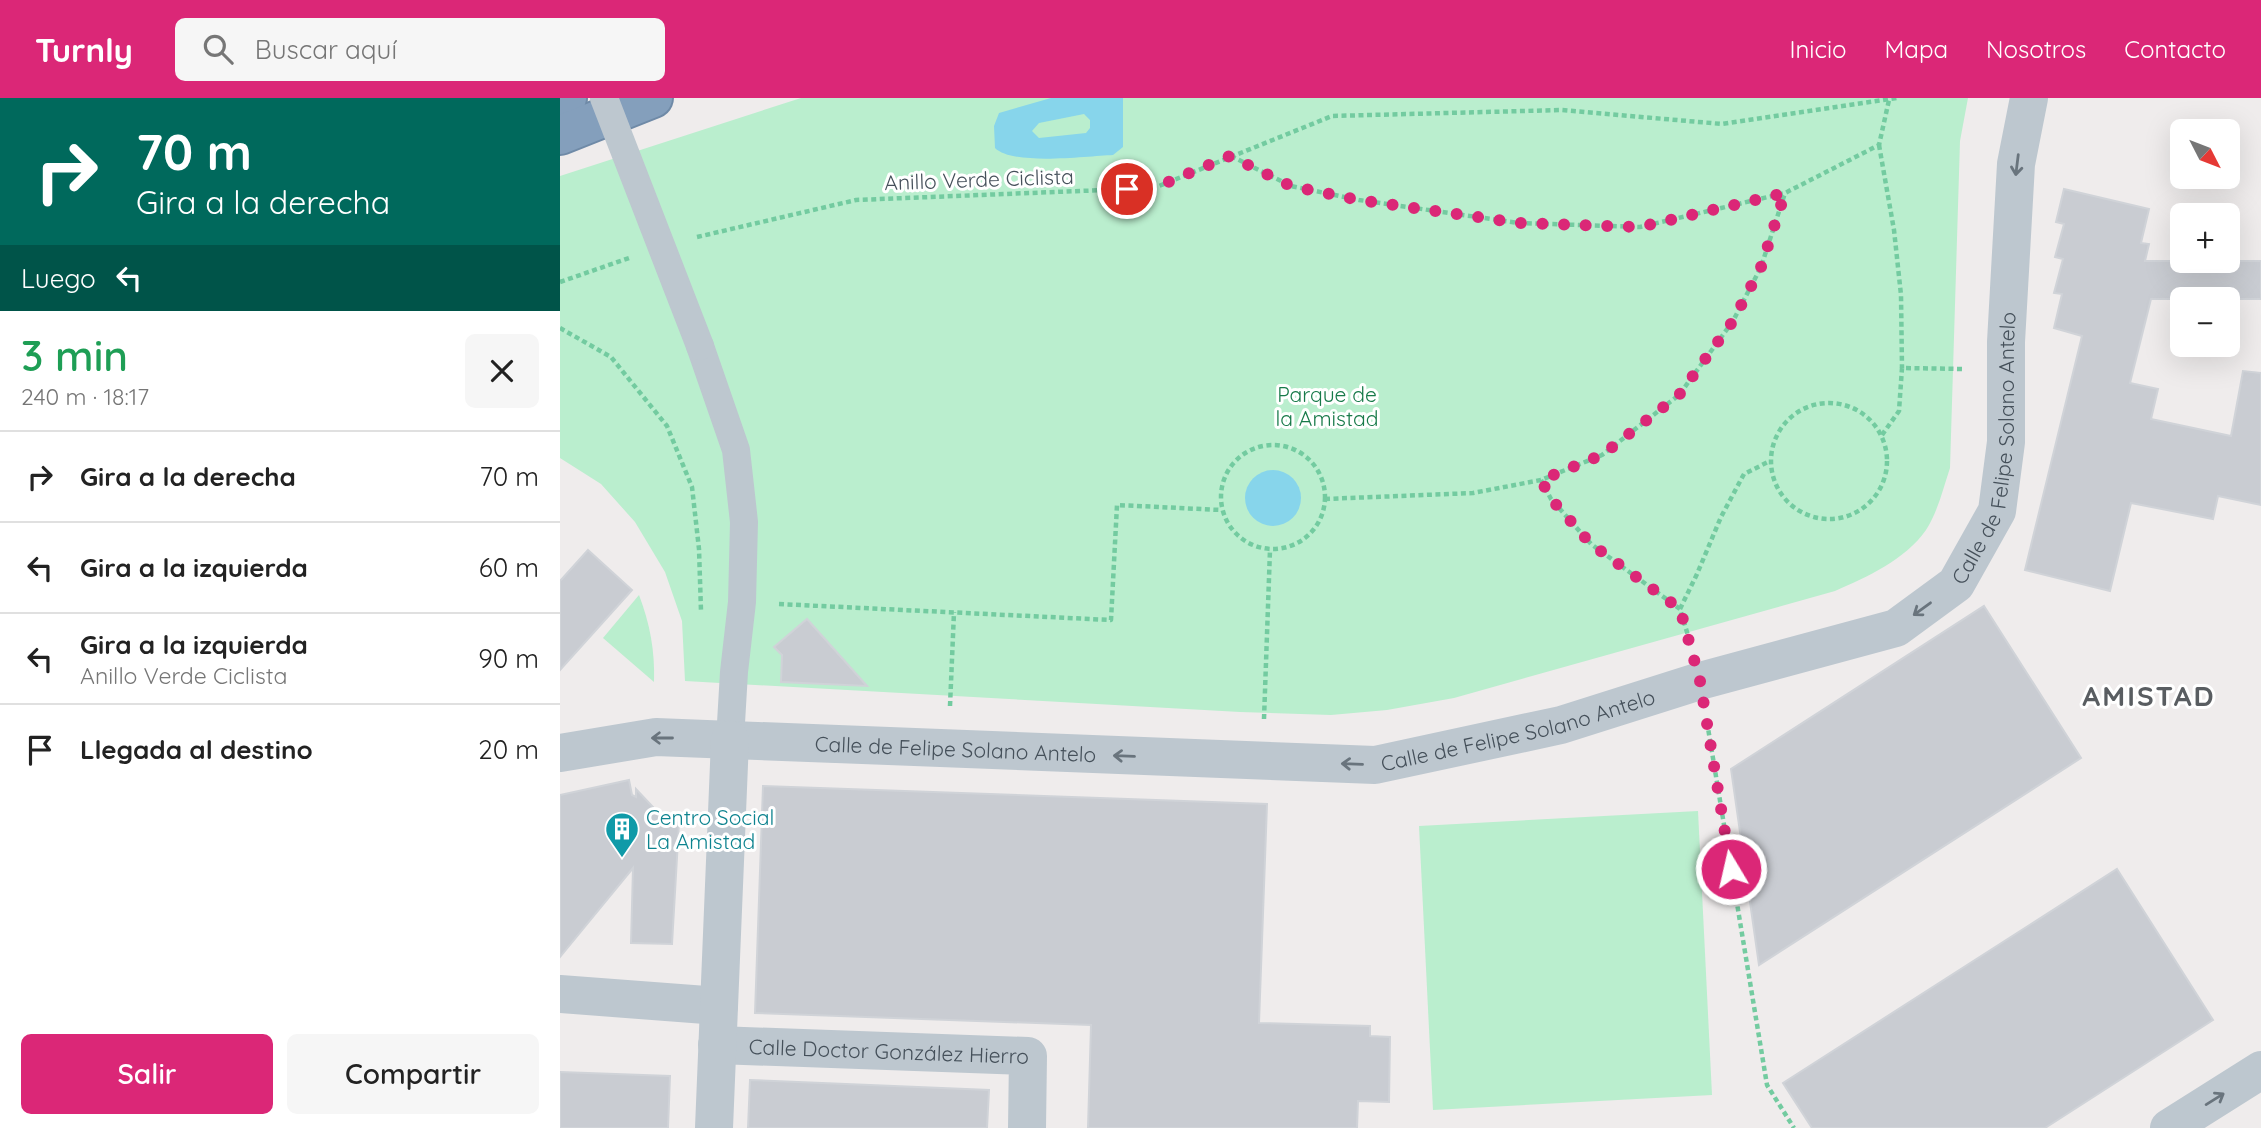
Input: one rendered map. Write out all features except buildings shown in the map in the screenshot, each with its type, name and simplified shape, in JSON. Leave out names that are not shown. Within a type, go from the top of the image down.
[{"type":"highway","points":[[560,100],[567,98]]},
{"type":"highway","points":[[560,135],[653,98]]},
{"type":"street","points":[[604,98],[700,346],[736,450],[744,522],[742,602],[730,740]]},
{"type":"street","name":"Calle de Felipe Solano Antelo","points":[[560,753],[656,737],[1375,765],[1561,725],[1700,681],[1896,628],[1956,584],[1997,511],[2006,442],[2006,370],[2016,164],[2029,98]]},
{"type":"street","name":"Calle Doctor González Hierro","points":[[714,1128],[730,740]]},
{"type":"street","points":[[560,995],[719,1006]]},
{"type":"street","name":"Calle Doctor González Hierro","points":[[717,1045],[1028,1056],[1027,1128]]},
{"type":"street","points":[[2169,1128],[2261,1070]]},
{"type":"path","name":"Anillo Verde Ciclista","points":[[685,240],[856,200],[1154,188],[1332,116],[1562,110],[1722,124],[1897,98]]},
{"type":"path","points":[[1882,435],[1899,411],[1902,368],[1901,295],[1894,230],[1879,145],[1889,100]]},
{"type":"path","points":[[1230,156],[1291,186],[1359,200],[1519,223],[1640,227],[1785,193],[1879,145]]},
{"type":"path","points":[[1325,499],[1473,494],[1541,480],[1602,455],[1679,395],[1733,321],[1761,267],[1785,193]]},
{"type":"path","points":[[560,282],[635,256]]},
{"type":"path","points":[[560,328],[611,356],[667,426],[692,487],[699,549],[701,614]]},
{"type":"path","points":[[1902,368],[2006,370]]},
{"type":"path","points":[[1816,403],[1843,403],[1866,414],[1882,435],[1888,460],[1882,487],[1866,507],[1843,519],[1816,519],[1793,507],[1776,487],[1770,461],[1776,435],[1792,414],[1816,403]]},
{"type":"path","points":[[1276,444],[1299,450],[1317,466],[1326,488],[1325,512],[1313,533],[1294,546],[1270,550],[1247,544],[1230,528],[1221,510],[1222,483],[1233,462],[1253,448],[1276,444]]},
{"type":"path","points":[[1680,609],[1698,574],[1721,517],[1744,474],[1770,461]]},
{"type":"path","points":[[1541,480],[1551,499],[1591,544],[1680,609],[1700,681],[1767,1085],[1794,1128]]},
{"type":"path","points":[[742,602],[1111,620],[1117,505],[1221,510]]},
{"type":"path","points":[[1262,762],[1270,550]]},
{"type":"path","points":[[948,749],[954,612]]},
{"type":"green space","name":"Parque de la Amistad","points":[[801,98],[1968,98],[1960,141],[1950,468],[1940,500],[1926,530],[1907,550],[1872,573],[1835,591],[1454,698],[1387,710],[1331,715],[1240,712],[685,681],[682,621],[665,572],[635,522],[601,484],[560,458],[560,176]]},
{"type":"green space","points":[[639,595],[651,638],[654,682],[603,638]]},
{"type":"green space","points":[[1698,811],[1712,1095],[1433,1110],[1419,826]]},
{"type":"water","points":[[1051,98],[1123,98],[1123,147],[1113,155],[1069,158],[1033,158],[1004,154],[995,148],[994,126],[999,113]],"holes":[[[1084,114],[1090,120],[1090,128],[1086,133],[1039,138],[1032,131],[1039,123]]]},
{"type":"water","points":[[1273,470],[1284,472],[1293,478],[1299,487],[1299,509],[1293,518],[1284,524],[1273,526],[1262,524],[1253,518],[1247,509],[1245,498],[1247,487],[1253,478],[1262,472]]},
{"type":"place","name":"Centro Social La Amistad","points":[[622,859]]},
{"type":"district","name":"AMISTAD","points":[[2149,695]]},
{"type":"route","points":[[1127,189],[1154,188],[1230,156],[1291,186],[1359,200],[1519,223],[1640,227],[1785,193],[1761,267],[1733,321],[1679,395],[1602,455],[1541,480],[1551,499],[1591,544],[1680,609],[1700,681],[1731,869]]}]
